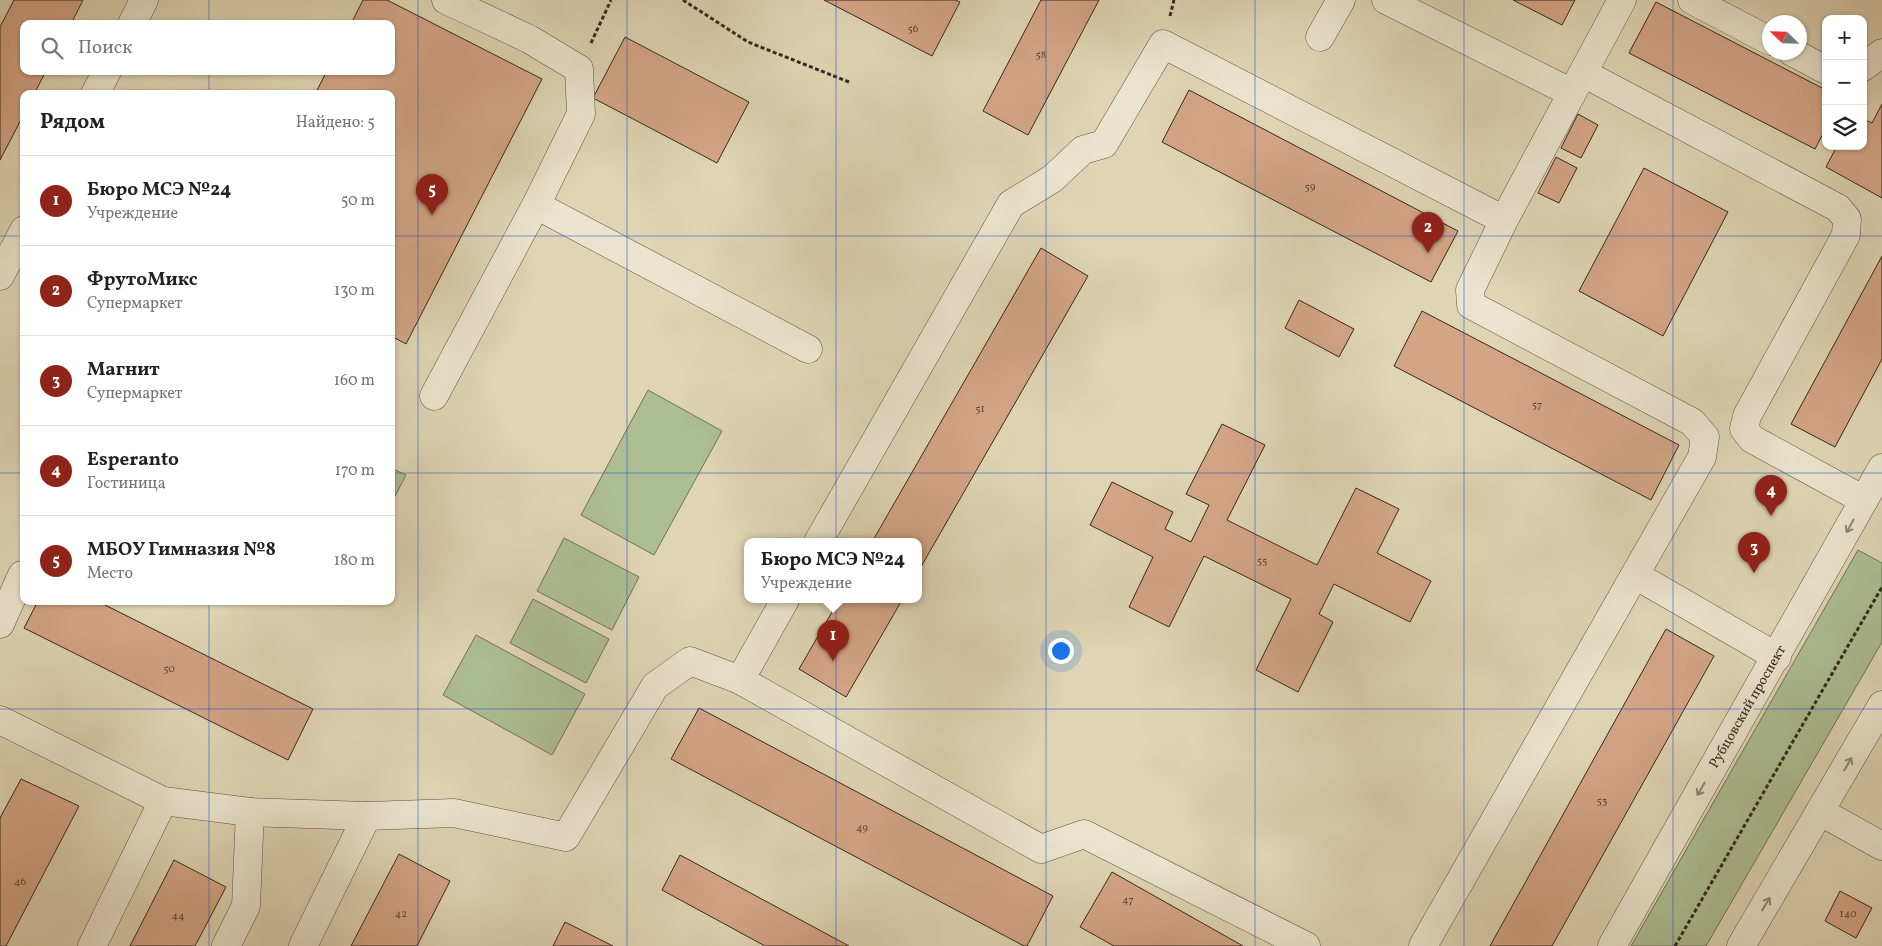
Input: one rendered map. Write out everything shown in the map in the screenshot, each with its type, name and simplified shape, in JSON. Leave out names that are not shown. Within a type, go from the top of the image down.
[{"type":"street","points":[[134,20],[144,0]]},
{"type":"street","points":[[434,396],[536,205],[581,114],[579,69],[529,39],[446,0]]},
{"type":"street","points":[[1320,37],[1341,0]]},
{"type":"street","points":[[1386,0],[1577,83],[1838,208],[1847,219],[1846,235],[1747,416],[1744,429],[1752,439],[1864,500]]},
{"type":"street","points":[[1423,946],[1702,457],[1705,437],[1692,422],[1471,305],[1470,290],[1504,220],[1622,0]]},
{"type":"street","points":[[1692,0],[1762,37]]},
{"type":"street","points":[[820,538],[1011,204],[1052,179],[1083,150],[1104,144],[1163,44],[1504,220]]},
{"type":"street","points":[[1867,63],[1882,53]]},
{"type":"street","points":[[1807,60],[1822,68]]},
{"type":"street","points":[[97,90],[105,75]]},
{"type":"street","points":[[536,205],[808,349]]},
{"type":"street","points":[[0,276],[20,238]]},
{"type":"street","name":"Рубцовский проспект","points":[[1612,946],[1777,657],[1882,468]]},
{"type":"street","points":[[1635,575],[1777,657]]},
{"type":"street","points":[[0,624],[20,579]]},
{"type":"street","points":[[740,680],[783,603]]},
{"type":"street","points":[[0,720],[163,801],[250,812],[367,816],[454,813],[566,837],[655,686],[690,661],[740,680],[1040,849],[1084,834],[1306,946]]},
{"type":"street","points":[[1741,946],[1882,705]]},
{"type":"street","points":[[92,946],[163,801]]},
{"type":"street","points":[[226,946],[246,906],[250,812]]},
{"type":"street","points":[[1821,812],[1882,846]]},
{"type":"street","points":[[303,946],[367,816]]},
{"type":"path","points":[[579,69],[612,0]]},
{"type":"path","points":[[683,0],[748,42],[849,82]]},
{"type":"path","points":[[1675,946],[1882,587]]},
{"type":"green space","points":[[648,390],[722,431],[654,555],[581,515]]},
{"type":"green space","points":[[395,470],[406,475],[395,496]]},
{"type":"green space","points":[[564,538],[639,577],[612,630],[537,591]]},
{"type":"green space","points":[[1858,550],[1882,563],[1882,642],[1706,946],[1631,946]]},
{"type":"green space","points":[[533,599],[609,639],[586,683],[510,643]]},
{"type":"green space","points":[[476,635],[585,694],[552,755],[443,695]]},
{"type":"building","points":[[14,0],[83,0],[73,20],[20,20],[20,75],[44,75],[36,90],[20,90],[20,122],[0,160],[0,27]]},
{"type":"building","points":[[363,0],[387,0],[542,79],[406,344],[395,338],[395,90],[317,90],[325,75],[395,75],[395,20],[353,20]]},
{"type":"building","points":[[824,0],[955,0],[960,2],[932,56]]},
{"type":"building","points":[[1041,0],[1099,0],[1028,135],[983,111]]},
{"type":"building","points":[[1513,0],[1575,0],[1562,25]]},
{"type":"building","points":[[1656,2],[1762,57],[1762,60],[1768,60],[1822,88],[1822,136],[1815,149],[1629,53]]},
{"type":"building","points":[[625,37],[749,102],[717,163],[593,98]]},
{"type":"building","points":[[1189,90],[1458,231],[1431,282],[1162,142]]},
{"type":"building","points":[[1882,104],[1882,198],[1826,167],[1835,150],[1867,150],[1867,121],[1872,123]]},
{"type":"building","points":[[1578,114],[1598,125],[1581,158],[1561,148]]},
{"type":"building","points":[[1556,157],[1577,168],[1559,203],[1538,193]]},
{"type":"building","points":[[1644,168],[1728,212],[1663,336],[1579,291]]},
{"type":"building","points":[[1041,248],[1088,276],[922,565],[922,538],[874,538]]},
{"type":"building","points":[[1882,256],[1882,359],[1835,447],[1791,424]]},
{"type":"building","points":[[1299,300],[1354,329],[1339,357],[1285,328]]},
{"type":"building","points":[[1422,311],[1679,445],[1651,500],[1394,366]]},
{"type":"building","points":[[1222,424],[1265,445],[1227,520],[1317,565],[1356,488],[1399,509],[1377,553],[1431,581],[1410,622],[1334,584],[1319,614],[1333,622],[1298,692],[1256,670],[1291,599],[1204,556],[1169,627],[1129,607],[1153,557],[1090,525],[1112,482],[1173,512],[1165,529],[1191,542],[1209,505],[1186,494]]},
{"type":"building","points":[[837,603],[900,603],[846,697],[799,669]]},
{"type":"building","points":[[36,605],[105,605],[313,709],[288,760],[24,628]]},
{"type":"building","points":[[1666,629],[1714,656],[1552,946],[1490,946]]},
{"type":"building","points":[[699,708],[1053,896],[1027,946],[671,759]]},
{"type":"building","points":[[21,779],[79,806],[6,946],[0,946],[0,818]]},
{"type":"building","points":[[399,854],[450,881],[417,946],[351,946]]},
{"type":"building","points":[[680,855],[849,946],[765,946],[662,890]]},
{"type":"building","points":[[174,860],[226,887],[195,946],[130,946]]},
{"type":"building","points":[[1112,872],[1243,946],[1114,946],[1080,927]]},
{"type":"building","points":[[1840,891],[1872,908],[1856,938],[1825,921]]},
{"type":"building","points":[[565,922],[613,946],[553,946]]},
{"type":"place","name":"МБОУ Гимназия №8","points":[[432,215]]},
{"type":"place","name":"ФрутоМикс","points":[[1428,253]]},
{"type":"place","name":"Esperanto","points":[[1771,516]]},
{"type":"place","name":"Магнит","points":[[1754,573]]},
{"type":"place","name":"Бюро МСЭ №24","points":[[833,661]]}]
